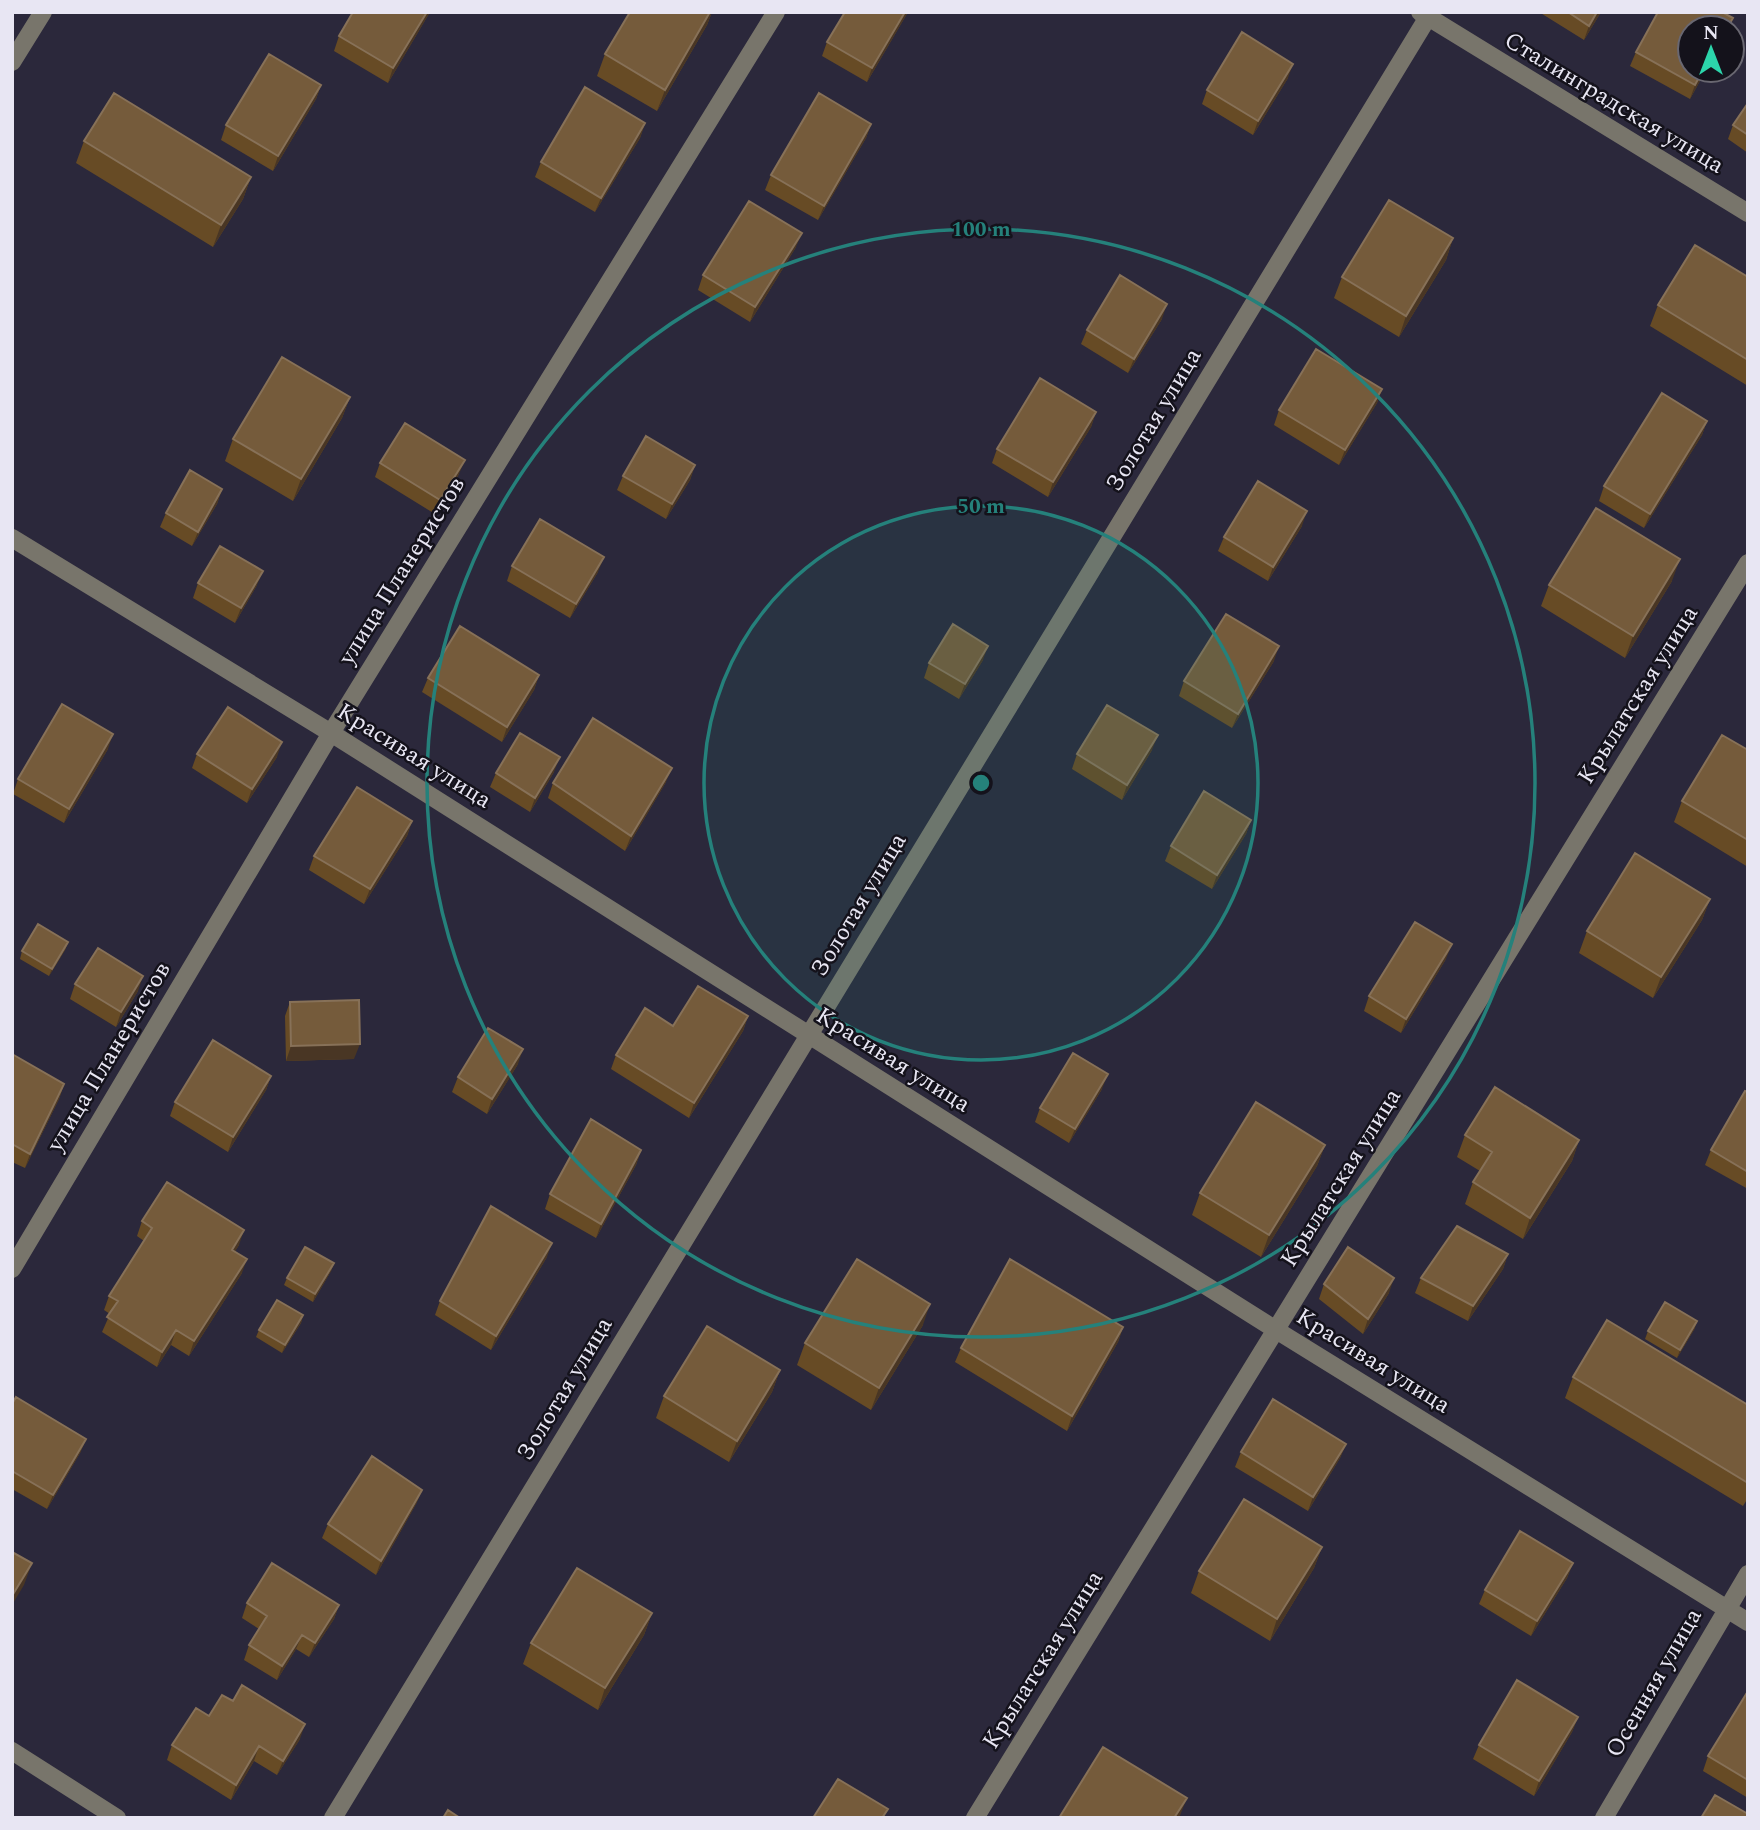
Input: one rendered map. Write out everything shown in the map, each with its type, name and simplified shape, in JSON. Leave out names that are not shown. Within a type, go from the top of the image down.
[{"type":"street","points":[[12,62],[43,12]]},
{"type":"street","name":"улица Планеристов","points":[[12,1269],[331,733],[776,12]]},
{"type":"street","name":"Сталинградская улица","points":[[1424,15],[1748,213]]},
{"type":"street","name":"Золотая улица","points":[[333,1818],[1424,15]]},
{"type":"street","name":"Красивая улица","points":[[12,538],[331,733],[1276,1330],[1748,1622]]},
{"type":"street","name":"Крылатская улица","points":[[975,1818],[1748,563]]},
{"type":"street","name":"Осенняя улица","points":[[1604,1818],[1748,1574]]},
{"type":"street","points":[[12,1751],[117,1818]]},
{"type":"building","points":[[353,12],[427,12],[393,68],[339,36]]},
{"type":"building","points":[[630,12],[710,12],[665,90],[605,54]]},
{"type":"building","points":[[845,12],[905,12],[872,68],[827,42]]},
{"type":"building","points":[[1568,12],[1597,12],[1589,26]]},
{"type":"building","points":[[1658,12],[1726,14],[1676,14],[1676,74],[1636,52]]},
{"type":"building","points":[[1242,32],[1293,64],[1258,121],[1207,90]]},
{"type":"building","points":[[269,54],[321,85],[278,156],[226,125]]},
{"type":"building","points":[[585,87],[645,123],[601,198],[541,162]]},
{"type":"building","points":[[114,93],[251,177],[221,225],[84,141]]},
{"type":"building","points":[[819,93],[871,124],[824,206],[771,175]]},
{"type":"building","points":[[1748,103],[1748,135],[1733,125]]},
{"type":"building","points":[[1389,200],[1453,238],[1406,316],[1342,277]]},
{"type":"building","points":[[749,201],[802,233],[755,307],[703,275]]},
{"type":"building","points":[[1695,245],[1748,277],[1748,360],[1658,305]]},
{"type":"building","points":[[1120,275],[1167,304],[1134,359],[1087,330]]},
{"type":"building","points":[[1316,349],[1382,389],[1345,450],[1279,410]]},
{"type":"building","points":[[282,357],[350,397],[301,479],[233,439]]},
{"type":"building","points":[[1040,378],[1096,412],[1053,482],[997,449]]},
{"type":"building","points":[[1662,393],[1707,421],[1650,514],[1604,486]]},
{"type":"building","points":[[405,423],[465,460],[440,500],[380,463]]},
{"type":"building","points":[[646,436],[695,465],[672,504],[623,476]]},
{"type":"building","points":[[190,470],[222,489],[198,532],[166,513]]},
{"type":"building","points":[[1258,481],[1307,511],[1273,567],[1224,537]]},
{"type":"building","points":[[1596,508],[1680,559],[1633,636],[1549,585]]},
{"type":"building","points":[[540,519],[604,557],[576,604],[512,566]]},
{"type":"building","points":[[220,546],[263,571],[241,608],[198,583]]},
{"type":"building","points":[[1226,614],[1279,646],[1238,714],[1184,681]]},
{"type":"building","points":[[953,624],[988,646],[965,684],[929,663]]},
{"type":"building","points":[[460,626],[539,675],[507,727],[428,678]]},
{"type":"building","points":[[62,704],[113,734],[69,809],[18,779]]},
{"type":"building","points":[[1107,705],[1158,735],[1127,785],[1077,754]]},
{"type":"building","points":[[228,707],[282,742],[252,789],[197,754]]},
{"type":"building","points":[[593,718],[672,768],[631,836],[553,783]]},
{"type":"building","points":[[520,733],[560,757],[535,798],[496,773]]},
{"type":"building","points":[[1722,735],[1748,750],[1748,840],[1682,801]]},
{"type":"building","points":[[357,787],[412,821],[370,889],[314,856]]},
{"type":"building","points":[[1204,791],[1251,820],[1217,875],[1171,846]]},
{"type":"building","points":[[1635,853],[1710,899],[1661,977],[1587,931]]},
{"type":"building","points":[[1415,922],[1452,944],[1406,1019],[1369,996]]},
{"type":"building","points":[[38,924],[68,942],[52,969],[22,951]]},
{"type":"building","points":[[98,948],[143,976],[121,1012],[75,984]]},
{"type":"building","points":[[698,986],[748,1016],[694,1103],[616,1055],[645,1008],[673,1026]]},
{"type":"building","points":[[359,1000],[360,1044],[291,1046],[290,1002]]},
{"type":"building","points":[[488,1028],[523,1049],[492,1099],[458,1077]]},
{"type":"building","points":[[213,1040],[271,1076],[233,1137],[175,1102]]},
{"type":"building","points":[[1073,1053],[1108,1074],[1075,1129],[1040,1108]]},
{"type":"building","points":[[12,1054],[64,1084],[30,1154],[12,1144]]},
{"type":"building","points":[[1495,1087],[1579,1140],[1530,1218],[1473,1182],[1492,1152],[1465,1135]]},
{"type":"building","points":[[1745,1091],[1748,1092],[1748,1172],[1711,1150]]},
{"type":"building","points":[[1256,1102],[1325,1145],[1269,1235],[1200,1193]]},
{"type":"building","points":[[591,1119],[641,1150],[601,1224],[550,1194]]},
{"type":"building","points":[[167,1182],[244,1230],[232,1250],[247,1259],[194,1341],[176,1330],[162,1352],[107,1317],[118,1301],[109,1296],[152,1228],[142,1221]]},
{"type":"building","points":[[491,1206],[552,1243],[496,1336],[440,1301]]},
{"type":"building","points":[[1457,1226],[1508,1254],[1473,1306],[1421,1278]]},
{"type":"building","points":[[305,1247],[334,1263],[315,1294],[287,1278]]},
{"type":"building","points":[[1348,1247],[1394,1278],[1368,1319],[1324,1284]]},
{"type":"building","points":[[857,1259],[930,1304],[879,1388],[805,1343]]},
{"type":"building","points":[[1010,1259],[1123,1327],[1072,1416],[961,1348]]},
{"type":"building","points":[[277,1300],[303,1315],[285,1345],[259,1330]]},
{"type":"building","points":[[1665,1302],[1697,1321],[1680,1350],[1648,1331]]},
{"type":"building","points":[[1607,1320],[1748,1405],[1748,1483],[1573,1377]]},
{"type":"building","points":[[707,1326],[780,1370],[737,1441],[664,1396]]},
{"type":"building","points":[[16,1397],[86,1439],[53,1495],[12,1471],[12,1404]]},
{"type":"building","points":[[1273,1399],[1346,1444],[1313,1497],[1241,1452]]},
{"type":"building","points":[[372,1456],[422,1490],[381,1561],[328,1524]]},
{"type":"building","points":[[1244,1499],[1322,1547],[1277,1619],[1199,1571]]},
{"type":"building","points":[[1520,1531],[1573,1563],[1537,1621],[1485,1590]]},
{"type":"building","points":[[12,1552],[32,1563],[12,1596]]},
{"type":"building","points":[[272,1563],[339,1605],[315,1643],[302,1635],[282,1666],[249,1645],[267,1616],[247,1603]]},
{"type":"building","points":[[577,1568],[652,1613],[605,1688],[531,1643]]},
{"type":"building","points":[[1517,1680],[1578,1717],[1539,1781],[1479,1745]]},
{"type":"building","points":[[242,1685],[305,1724],[283,1761],[259,1746],[236,1785],[172,1745],[196,1708],[209,1716],[222,1695],[233,1701]]},
{"type":"building","points":[[1748,1691],[1748,1780],[1708,1756]]},
{"type":"building","points":[[1103,1747],[1187,1798],[1174,1818],[1059,1818]]},
{"type":"building","points":[[838,1779],[888,1809],[882,1818],[813,1818]]},
{"type":"building","points":[[1715,1795],[1748,1814],[1748,1818],[1701,1818]]},
{"type":"building","points":[[448,1810],[460,1818],[443,1818]]}]
